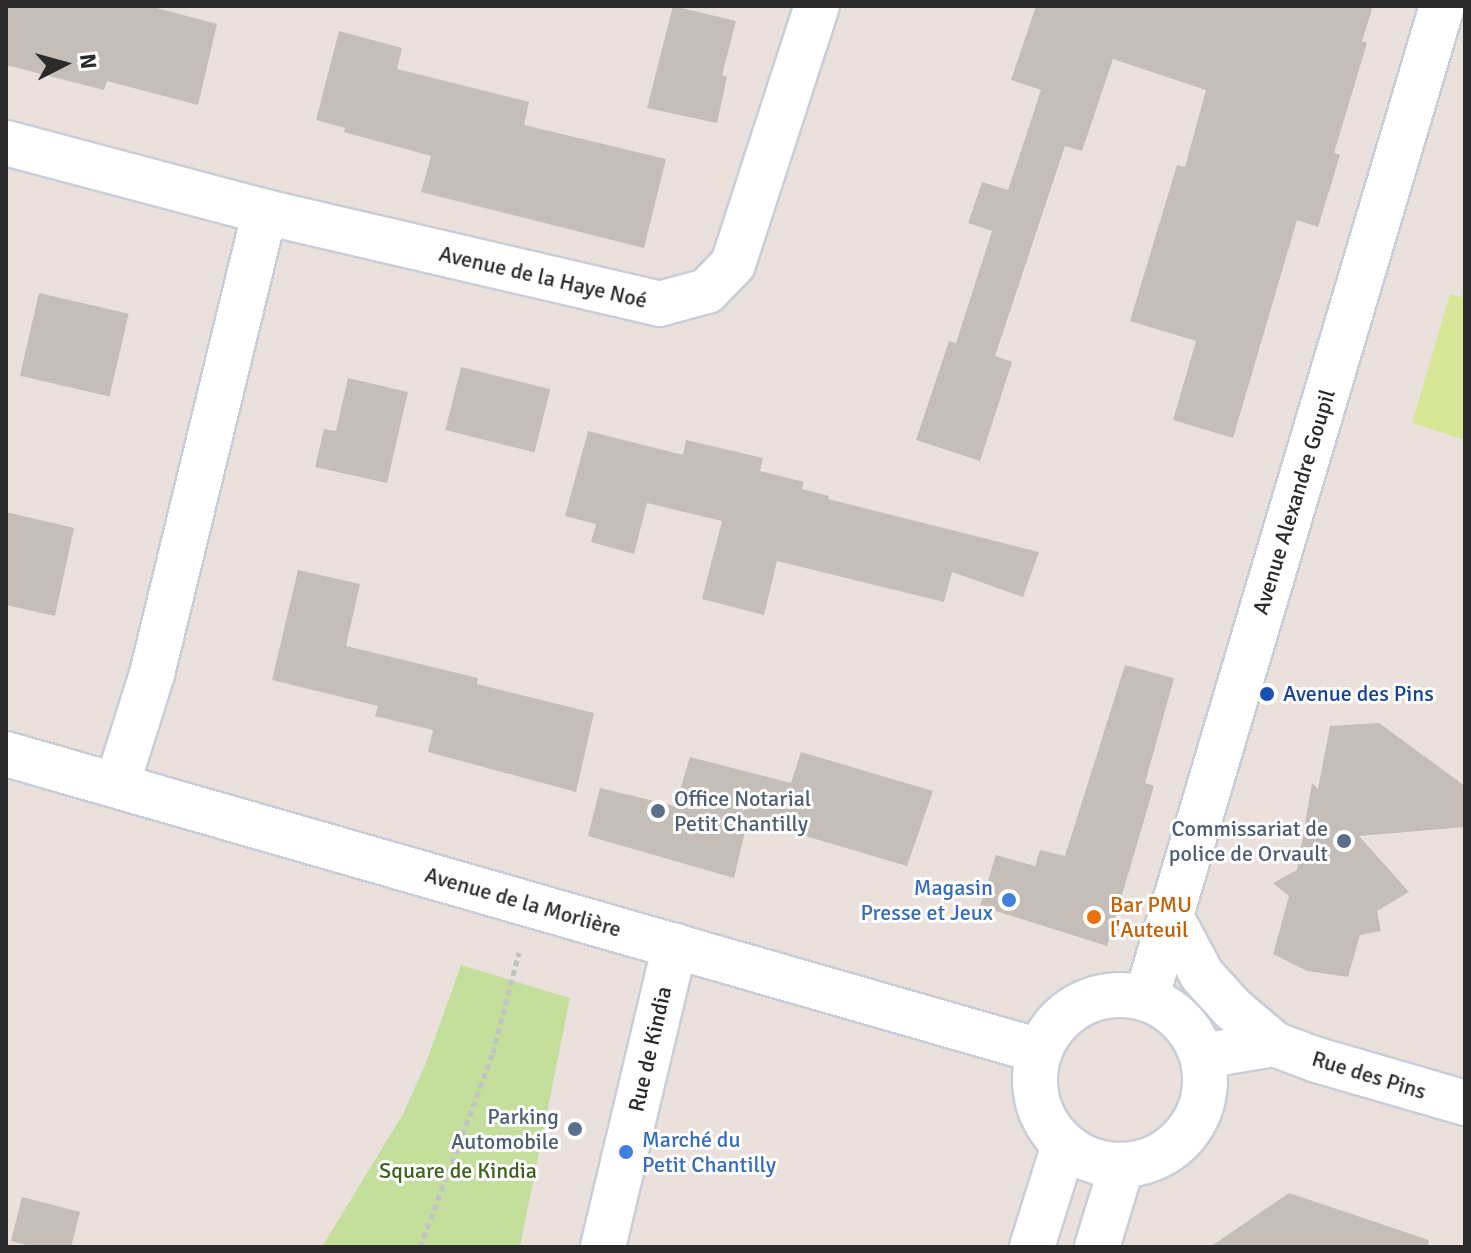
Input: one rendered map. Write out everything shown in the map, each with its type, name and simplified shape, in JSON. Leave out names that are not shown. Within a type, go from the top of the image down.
[{"type":"street","name":"Avenue de la Haye Noé","points":[[6,143],[265,212],[659,304],[707,291],[733,264],[817,6]]},
{"type":"street","name":"Avenue Alexandre Goupil","points":[[1146,999],[1442,6]]},
{"type":"street","points":[[117,785],[152,674],[265,212]]},
{"type":"street","name":"Avenue de la Morlière","points":[[6,754],[1040,1051]]},
{"type":"street","name":"Rue des Pins","points":[[1170,915],[1202,975],[1233,1009],[1274,1044],[1317,1060],[1465,1103]]},
{"type":"street","name":"Rue de Kindia","points":[[603,1247],[675,945]]},
{"type":"street","points":[[1120,994],[1146,999],[1170,1011],[1189,1031],[1202,1056],[1205,1081],[1200,1107],[1189,1130],[1159,1155],[1122,1165],[1101,1163],[1064,1145],[1048,1125],[1038,1102],[1035,1076],[1040,1051],[1052,1028],[1082,1004],[1120,994]]},
{"type":"street","name":"Rue des Pins","points":[[1202,1056],[1274,1044]]},
{"type":"street","points":[[1032,1247],[1064,1145]]},
{"type":"street","points":[[1097,1247],[1122,1165]]},
{"type":"path","points":[[420,1247],[493,1053],[531,905]]},
{"type":"green space","points":[[1450,294],[1465,298],[1465,440],[1412,423]]},
{"type":"green space","name":"Square de Kindia","points":[[461,965],[570,998],[520,1247],[322,1247],[403,1114],[426,1063]]},
{"type":"building","points":[[6,6],[149,6],[217,24],[198,105],[107,81],[104,90],[6,65]]},
{"type":"building","points":[[673,6],[736,21],[722,75],[727,77],[717,123],[647,108]]},
{"type":"building","points":[[1036,6],[1373,6],[1362,41],[1367,43],[1334,153],[1340,155],[1318,227],[1297,220],[1233,438],[1173,420],[1196,341],[1130,321],[1177,165],[1185,167],[1206,90],[1113,59],[1082,151],[1065,146],[995,356],[1012,362],[980,461],[916,440],[949,341],[956,343],[992,231],[968,223],[982,182],[1008,190],[1041,90],[1011,80]]},
{"type":"building","points":[[339,31],[402,48],[397,69],[529,102],[524,125],[666,159],[644,248],[421,192],[431,156],[344,132],[345,128],[316,120]]},
{"type":"building","points":[[39,293],[129,314],[110,397],[20,376]]},
{"type":"building","points":[[461,367],[550,389],[535,452],[445,430]]},
{"type":"building","points":[[348,378],[408,392],[387,483],[315,467],[324,429],[336,431]]},
{"type":"building","points":[[588,431],[683,455],[686,440],[763,458],[760,471],[804,482],[802,489],[829,496],[828,499],[1039,552],[1023,597],[952,572],[944,602],[777,561],[764,615],[702,599],[722,521],[647,503],[634,554],[591,542],[596,524],[565,516]]},
{"type":"building","points":[[6,512],[74,528],[55,616],[6,605]]},
{"type":"building","points":[[298,570],[360,584],[346,646],[478,678],[477,684],[594,713],[576,792],[428,752],[433,730],[375,716],[378,706],[272,680]]},
{"type":"building","points":[[1125,665],[1174,678],[1145,783],[1154,786],[1107,946],[980,906],[996,855],[1035,866],[1040,850],[1065,856]]},
{"type":"building","name":"Commissariat de police de Orvault","points":[[1379,723],[1465,786],[1465,827],[1359,836],[1409,892],[1377,911],[1381,931],[1360,935],[1348,977],[1307,971],[1273,954],[1289,896],[1273,883],[1297,870],[1312,783],[1318,789],[1330,726]]},
{"type":"building","points":[[801,752],[933,791],[907,866],[748,819],[734,878],[588,836],[600,788],[675,806],[690,757],[791,783]]},
{"type":"building","points":[[1289,1193],[1429,1240],[1428,1247],[1210,1247]]},
{"type":"building","points":[[22,1197],[80,1212],[71,1247],[34,1247],[11,1241]]},
{"type":"place","name":"Avenue des Pins","points":[[1267,694]]},
{"type":"place","name":"Office Notarial Petit Chantilly","points":[[658,811]]},
{"type":"place","name":"Commissariat de police de Orvault","points":[[1344,841]]},
{"type":"place","name":"Magasin Presse et Jeux","points":[[1009,900]]},
{"type":"place","name":"Bar PMU l'Auteuil","points":[[1094,917]]},
{"type":"place","name":"Parking Automobile","points":[[575,1129]]},
{"type":"place","name":"Marché du Petit Chantilly","points":[[626,1152]]}]
